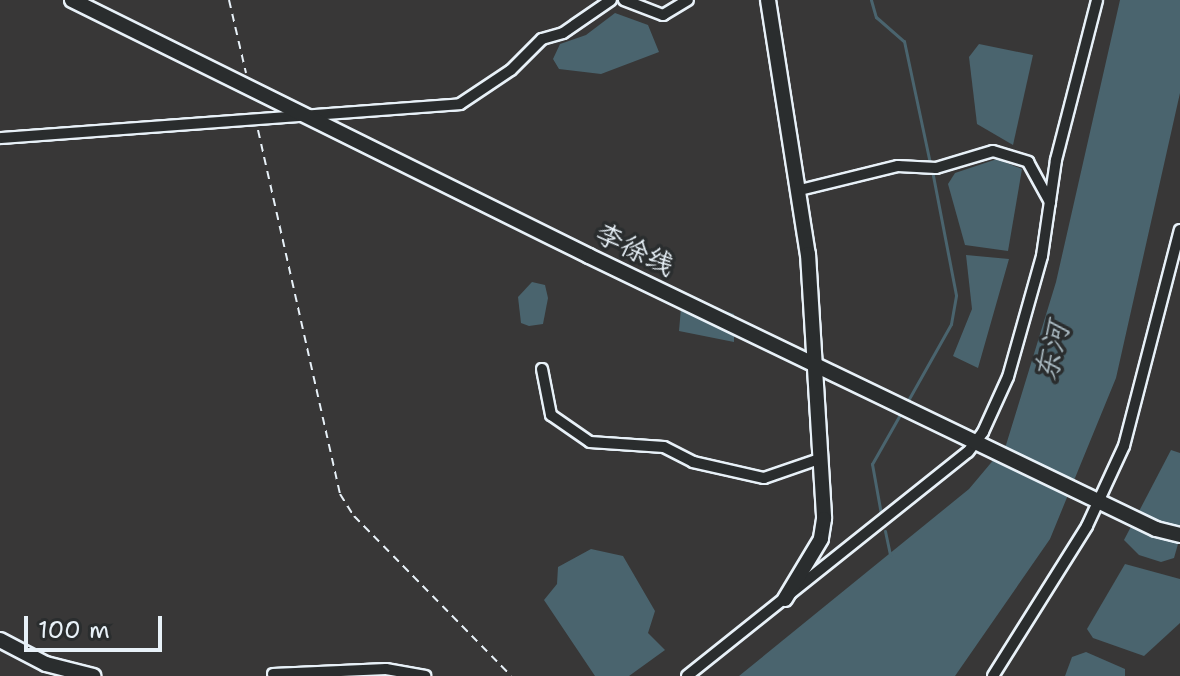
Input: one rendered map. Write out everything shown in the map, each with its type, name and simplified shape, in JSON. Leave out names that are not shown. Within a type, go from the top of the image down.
[{"type":"main road","name":"李徐线","points":[[72,0],[632,277],[1156,529],[1180,535]]},
{"type":"main road","points":[[768,0],[800,190],[822,458],[821,539],[785,599]]},
{"type":"main road","points":[[0,640],[32,659],[93,676]]},
{"type":"street","points":[[0,138],[466,103],[542,39],[563,33],[611,0]]},
{"type":"street","points":[[624,0],[663,15],[688,0]]},
{"type":"street","points":[[687,676],[968,452],[983,432],[1008,377],[1051,204],[1085,28],[1097,0]]},
{"type":"street","points":[[800,190],[898,166],[936,168],[1005,152],[1032,166],[1051,204]]},
{"type":"street","points":[[993,676],[1087,526],[1124,446],[1180,230]]},
{"type":"street","points":[[542,369],[551,415],[590,442],[664,447],[693,462],[764,478],[822,458]]},
{"type":"street","points":[[273,674],[386,669],[425,676]]},
{"type":"path","points":[[229,0],[246,76]]},
{"type":"path","points":[[256,121],[340,494],[354,516],[511,676]]},
{"type":"water","name":"东河","points":[[1120,0],[1180,0],[1180,93],[1116,378],[1050,539],[955,676],[739,676],[969,489],[1006,445],[1056,282]]},
{"type":"water","points":[[615,13],[648,25],[659,52],[601,74],[559,69],[553,59],[560,44],[586,35]]},
{"type":"water","points":[[979,44],[1033,55],[1013,145],[977,124],[969,57]]},
{"type":"water","points":[[997,159],[1022,169],[1008,251],[965,245],[948,184],[955,173]]},
{"type":"water","points":[[966,255],[1009,259],[978,368],[953,356],[972,309]]},
{"type":"water","points":[[532,282],[545,285],[548,298],[543,324],[529,326],[521,323],[518,297]]},
{"type":"water","points":[[694,301],[734,314],[734,342],[679,331],[681,308]]},
{"type":"water","points":[[1171,450],[1180,453],[1180,537],[1174,558],[1161,562],[1139,555],[1124,540]]},
{"type":"water","points":[[591,549],[623,556],[655,611],[648,633],[665,650],[629,676],[595,676],[544,600],[557,584],[558,567]]},
{"type":"water","points":[[1125,564],[1180,579],[1180,623],[1144,656],[1093,638],[1087,629]]},
{"type":"water","points":[[1086,652],[1125,669],[1125,676],[1065,676],[1072,657]]},
{"type":"waterway","points":[[871,0],[876,17],[904,41],[930,163]]},
{"type":"waterway","points":[[906,404],[951,324],[956,295],[932,170]]},
{"type":"waterway","points":[[881,514],[872,464],[902,411]]},
{"type":"waterway","points":[[885,531],[890,555]]}]
